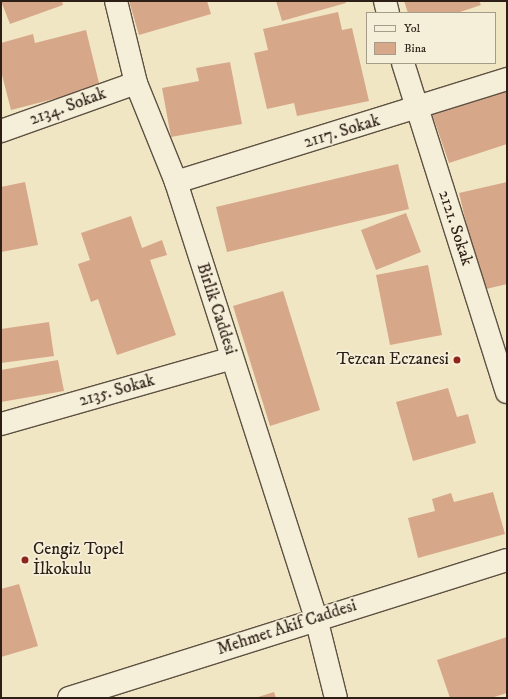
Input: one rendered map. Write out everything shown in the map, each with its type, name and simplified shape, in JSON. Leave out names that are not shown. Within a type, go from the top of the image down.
[{"type":"street","name":"Birlik Caddesi","points":[[116,1],[136,83],[176,182],[316,618],[336,698]]},
{"type":"street","points":[[385,1],[388,12]]},
{"type":"street","name":"2121. Sokak","points":[[403,64],[505,380]]},
{"type":"street","name":"2117. Sokak","points":[[176,182],[417,109],[507,79]]},
{"type":"street","name":"2134. Sokak","points":[[1,131],[136,83]]},
{"type":"street","name":"2135. Sokak","points":[[1,424],[232,358]]},
{"type":"street","name":"Mehmet Akif Caddesi","points":[[69,698],[316,618],[507,560]]},
{"type":"building","points":[[1,1],[62,1],[63,5],[10,24]]},
{"type":"building","points":[[129,1],[207,1],[211,14],[139,35]]},
{"type":"building","points":[[276,1],[345,1],[346,3],[282,21]]},
{"type":"building","points":[[404,1],[479,1],[481,5],[460,12],[408,12]]},
{"type":"building","points":[[338,12],[342,30],[352,28],[369,101],[297,116],[294,103],[267,109],[254,53],[268,50],[263,29]]},
{"type":"building","points":[[86,30],[100,87],[11,110],[1,71],[1,43],[33,34],[35,43]]},
{"type":"building","points":[[230,62],[242,124],[171,137],[162,88],[199,81],[196,68]]},
{"type":"building","points":[[507,89],[507,144],[449,163],[432,114]]},
{"type":"building","points":[[398,164],[409,209],[227,252],[216,207]]},
{"type":"building","points":[[25,182],[38,245],[1,252],[1,187]]},
{"type":"building","points":[[507,182],[507,284],[482,290],[459,193]]},
{"type":"building","points":[[406,213],[421,252],[376,270],[361,230]]},
{"type":"building","points":[[131,216],[142,248],[162,240],[167,255],[150,260],[176,335],[117,355],[98,299],[91,302],[78,264],[90,260],[81,233]]},
{"type":"building","points":[[428,265],[442,335],[390,345],[376,275]]},
{"type":"building","points":[[283,291],[320,410],[270,426],[233,306]]},
{"type":"building","points":[[49,322],[54,356],[1,363],[1,329]]},
{"type":"building","points":[[58,360],[64,391],[1,402],[1,370]]},
{"type":"building","points":[[448,388],[457,417],[468,414],[476,443],[413,461],[396,402]]},
{"type":"building","points":[[493,492],[505,534],[418,558],[408,518],[435,511],[432,499],[451,493],[454,502]]},
{"type":"building","points":[[19,584],[38,646],[1,657],[1,589]]},
{"type":"building","points":[[507,637],[507,693],[491,698],[450,698],[437,660]]},
{"type":"building","points":[[274,692],[276,698],[255,698]]},
{"type":"place","name":"Tezcan Eczanesi","points":[[457,360]]},
{"type":"place","name":"Cengiz Topel İlkokulu","points":[[25,560]]}]
